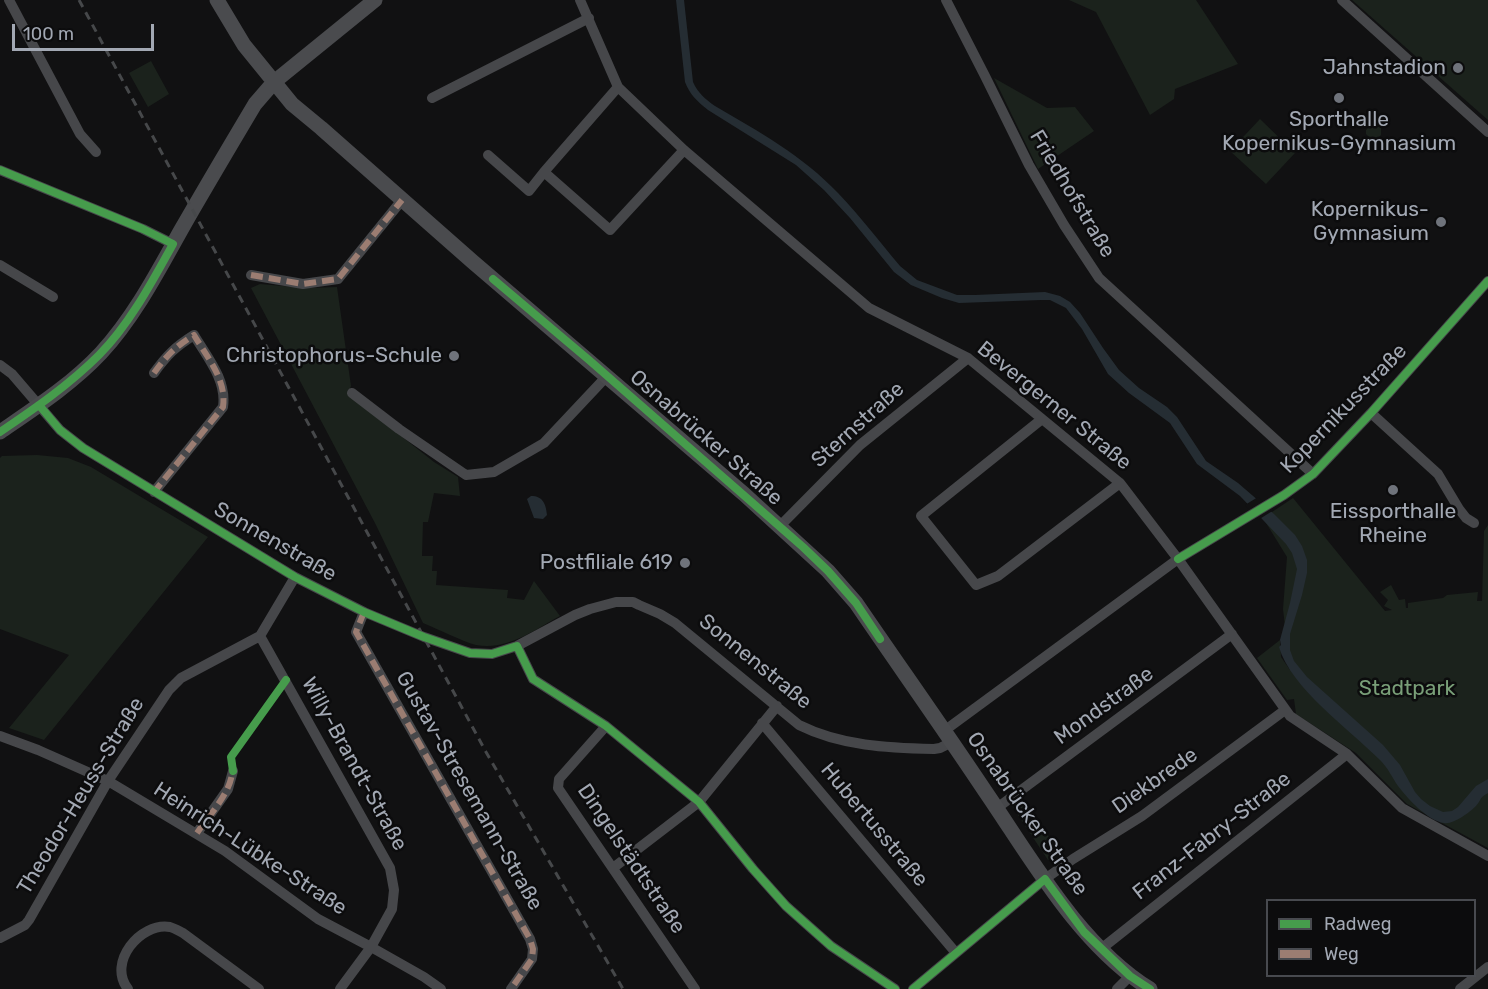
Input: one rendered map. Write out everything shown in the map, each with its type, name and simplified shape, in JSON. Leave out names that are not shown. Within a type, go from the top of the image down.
[{"type":"main road","name":"Osnabrücker Straße","points":[[217,0],[244,45],[292,104],[607,376],[828,571],[856,603],[1045,879],[1084,932],[1130,976],[1150,989]]},
{"type":"main road","points":[[0,432],[79,374],[120,331],[153,280],[255,104],[274,82],[375,0]]},
{"type":"street","points":[[9,0],[80,134],[96,152]]},
{"type":"street","name":"Bevergerner Straße","points":[[580,0],[618,87],[684,150],[869,308],[968,358],[1120,483],[1178,559],[1285,710],[1347,754],[1402,808],[1488,856]]},
{"type":"street","name":"Friedhofstraße","points":[[946,0],[1029,165],[1064,225],[1099,278],[1313,474]]},
{"type":"street","points":[[1342,0],[1488,132]]},
{"type":"street","points":[[432,98],[589,18]]},
{"type":"street","points":[[488,155],[529,191],[618,87]]},
{"type":"street","points":[[544,172],[610,230],[684,150]]},
{"type":"street","points":[[0,170],[143,229],[173,244]]},
{"type":"street","points":[[251,274],[303,284],[338,279],[402,200]]},
{"type":"street","points":[[0,265],[52,297]]},
{"type":"street","name":"Kopernikusstraße","points":[[948,736],[1178,559],[1284,495],[1313,474],[1371,413],[1488,281]]},
{"type":"street","points":[[154,373],[178,345],[194,335],[215,369],[225,396],[223,407],[154,492]]},
{"type":"street","name":"Sternstraße","points":[[779,526],[860,445],[968,358]]},
{"type":"street","name":"Sonnenstraße","points":[[0,365],[12,374],[60,430],[83,448],[295,577],[364,612],[424,637],[470,653],[492,654],[517,646],[562,621],[590,609],[616,602],[633,602],[675,623],[800,725],[813,732],[879,747],[940,748],[948,736]]},
{"type":"street","points":[[352,393],[466,475],[494,472],[544,443],[607,376]]},
{"type":"street","name":"Kopernikusstraße","points":[[1371,413],[1438,474],[1459,509],[1466,518],[1474,523]]},
{"type":"street","points":[[1042,419],[921,516],[976,585],[998,576],[1120,483]]},
{"type":"street","points":[[260,636],[295,577]]},
{"type":"street","name":"Gustav-Stresemann-Straße","points":[[364,612],[356,632],[531,939],[532,959],[511,989]]},
{"type":"street","name":"Mondstraße","points":[[998,808],[1232,634]]},
{"type":"street","name":"Theodor-Heuss-Straße","points":[[0,938],[25,925],[29,920],[108,781],[170,690],[181,678],[260,636]]},
{"type":"street","name":"Willy-Brandt-Straße","points":[[260,636],[390,868],[394,890],[392,909],[371,947],[340,989]]},
{"type":"street","points":[[517,646],[533,679],[606,726],[699,802],[786,906],[831,946],[895,989]]},
{"type":"street","points":[[613,868],[699,802],[777,706]]},
{"type":"street","name":"Diekbrede","points":[[913,989],[1045,879],[1142,816],[1285,710]]},
{"type":"street","name":"Hubertusstraße","points":[[762,723],[957,953]]},
{"type":"street","name":"Dingelstädtstraße","points":[[606,726],[559,780],[558,788],[695,989]]},
{"type":"street","name":"Heinrich-Lübke-Straße","points":[[0,736],[108,781],[225,851],[318,919],[424,977],[441,989]]},
{"type":"street","name":"Franz-Fabry-Straße","points":[[1101,949],[1347,754]]},
{"type":"street","points":[[197,833],[228,789],[233,771]]},
{"type":"street","points":[[128,989],[124,984],[122,966],[126,951],[136,939],[152,928],[170,927],[183,933],[260,989]]},
{"type":"street","points":[[1476,976],[1488,967]]},
{"type":"street","points":[[1116,989],[1130,976]]},
{"type":"street","points":[[1460,989],[1475,977]]},
{"type":"green space","points":[[1069,0],[1196,0],[1238,64],[1175,89],[1174,99],[1150,115],[1096,12]]},
{"type":"green space","name":"Jahnstadion","points":[[1352,0],[1488,0],[1488,120]]},
{"type":"green space","points":[[151,61],[169,94],[148,107],[129,73]]},
{"type":"green space","points":[[994,78],[1047,108],[1075,107],[1094,131],[1038,169]]},
{"type":"green space","points":[[1260,119],[1295,153],[1266,184],[1230,151]]},
{"type":"green space","points":[[1378,123],[1381,126],[1381,135],[1376,140],[1366,134],[1366,130],[1372,124]]},
{"type":"green space","points":[[260,284],[307,288],[337,287],[351,386],[348,394],[434,462],[458,477],[460,496],[434,493],[428,522],[423,522],[422,556],[433,556],[432,571],[437,571],[436,585],[508,590],[507,598],[524,600],[534,581],[560,616],[520,638],[499,645],[487,646],[470,643],[423,623],[376,525],[251,288]]},
{"type":"green space","points":[[37,455],[68,458],[91,467],[208,537],[44,740],[9,728],[69,655],[0,629],[0,458],[2,456]]},
{"type":"green space","name":"Stadtpark","points":[[1293,498],[1385,611],[1392,610],[1384,606],[1388,600],[1380,592],[1391,585],[1399,600],[1405,599],[1406,608],[1408,608],[1408,603],[1443,598],[1447,595],[1478,592],[1477,601],[1482,601],[1484,531],[1488,525],[1488,848],[1407,804],[1356,753],[1296,714],[1294,699],[1287,700],[1257,658],[1280,640],[1281,657],[1290,670],[1283,609],[1287,557],[1263,518]]},
{"type":"green space","points":[[1022,799],[1061,854],[1055,858],[1048,860],[1012,806]]},
{"type":"shaded area","points":[[676,0],[684,0],[693,82],[700,93],[715,106],[764,135],[810,167],[838,193],[900,266],[917,280],[957,295],[1045,292],[1060,296],[1070,302],[1119,370],[1139,388],[1167,407],[1177,417],[1206,461],[1238,483],[1274,514],[1295,535],[1302,546],[1307,560],[1307,573],[1290,634],[1290,650],[1294,661],[1307,677],[1383,745],[1400,765],[1421,799],[1443,812],[1452,811],[1476,786],[1488,779],[1488,793],[1476,806],[1461,818],[1448,823],[1425,814],[1402,791],[1380,760],[1322,707],[1295,677],[1279,647],[1297,569],[1292,553],[1240,496],[1197,464],[1170,423],[1129,393],[1108,374],[1082,329],[1066,308],[1050,300],[959,303],[911,285],[894,272],[850,218],[796,165],[697,101],[685,82]]},
{"type":"shaded area","points":[[531,496],[538,497],[545,504],[547,515],[543,519],[534,518],[527,499]]},
{"type":"pier","points":[[1258,497],[1274,510],[1258,520],[1245,505]]},
{"type":"railway","points":[[79,0],[486,752],[623,989]]},
{"type":"marked path","points":[[251,275],[303,284],[338,279],[402,200]]},
{"type":"marked path","points":[[154,373],[172,352],[194,335],[215,369],[223,397],[223,407],[154,492]]},
{"type":"marked path","points":[[364,612],[356,632],[530,939],[533,949],[532,959],[511,989]]},
{"type":"marked path","points":[[197,833],[225,793],[232,775],[232,766]]},
{"type":"cycle path","points":[[0,170],[143,229],[173,244],[139,302],[99,355],[63,386],[0,432]]},
{"type":"cycle path","points":[[493,279],[803,547],[856,603],[880,639]]},
{"type":"cycle path","points":[[1178,559],[1284,495],[1313,474],[1371,413],[1488,281]]},
{"type":"cycle path","points":[[39,405],[60,430],[83,448],[295,577],[364,612],[470,653],[492,654],[517,646],[533,679],[606,726],[699,802],[786,906],[831,946],[895,989]]},
{"type":"cycle path","points":[[233,771],[231,757],[286,680]]},
{"type":"cycle path","points":[[913,989],[1045,879],[1084,932],[1130,976],[1150,989]]},
{"type":"place","name":"Jahnstadion","points":[[1458,68]]},
{"type":"place","name":"Sporthalle Kopernikus-Gymnasium","points":[[1339,98]]},
{"type":"place","name":"Kopernikus- Gymnasium","points":[[1441,222]]},
{"type":"place","name":"Christophorus-Schule","points":[[454,356]]},
{"type":"place","name":"Eissporthalle Rheine","points":[[1393,490]]},
{"type":"place","name":"Postfiliale 619","points":[[685,563]]}]
